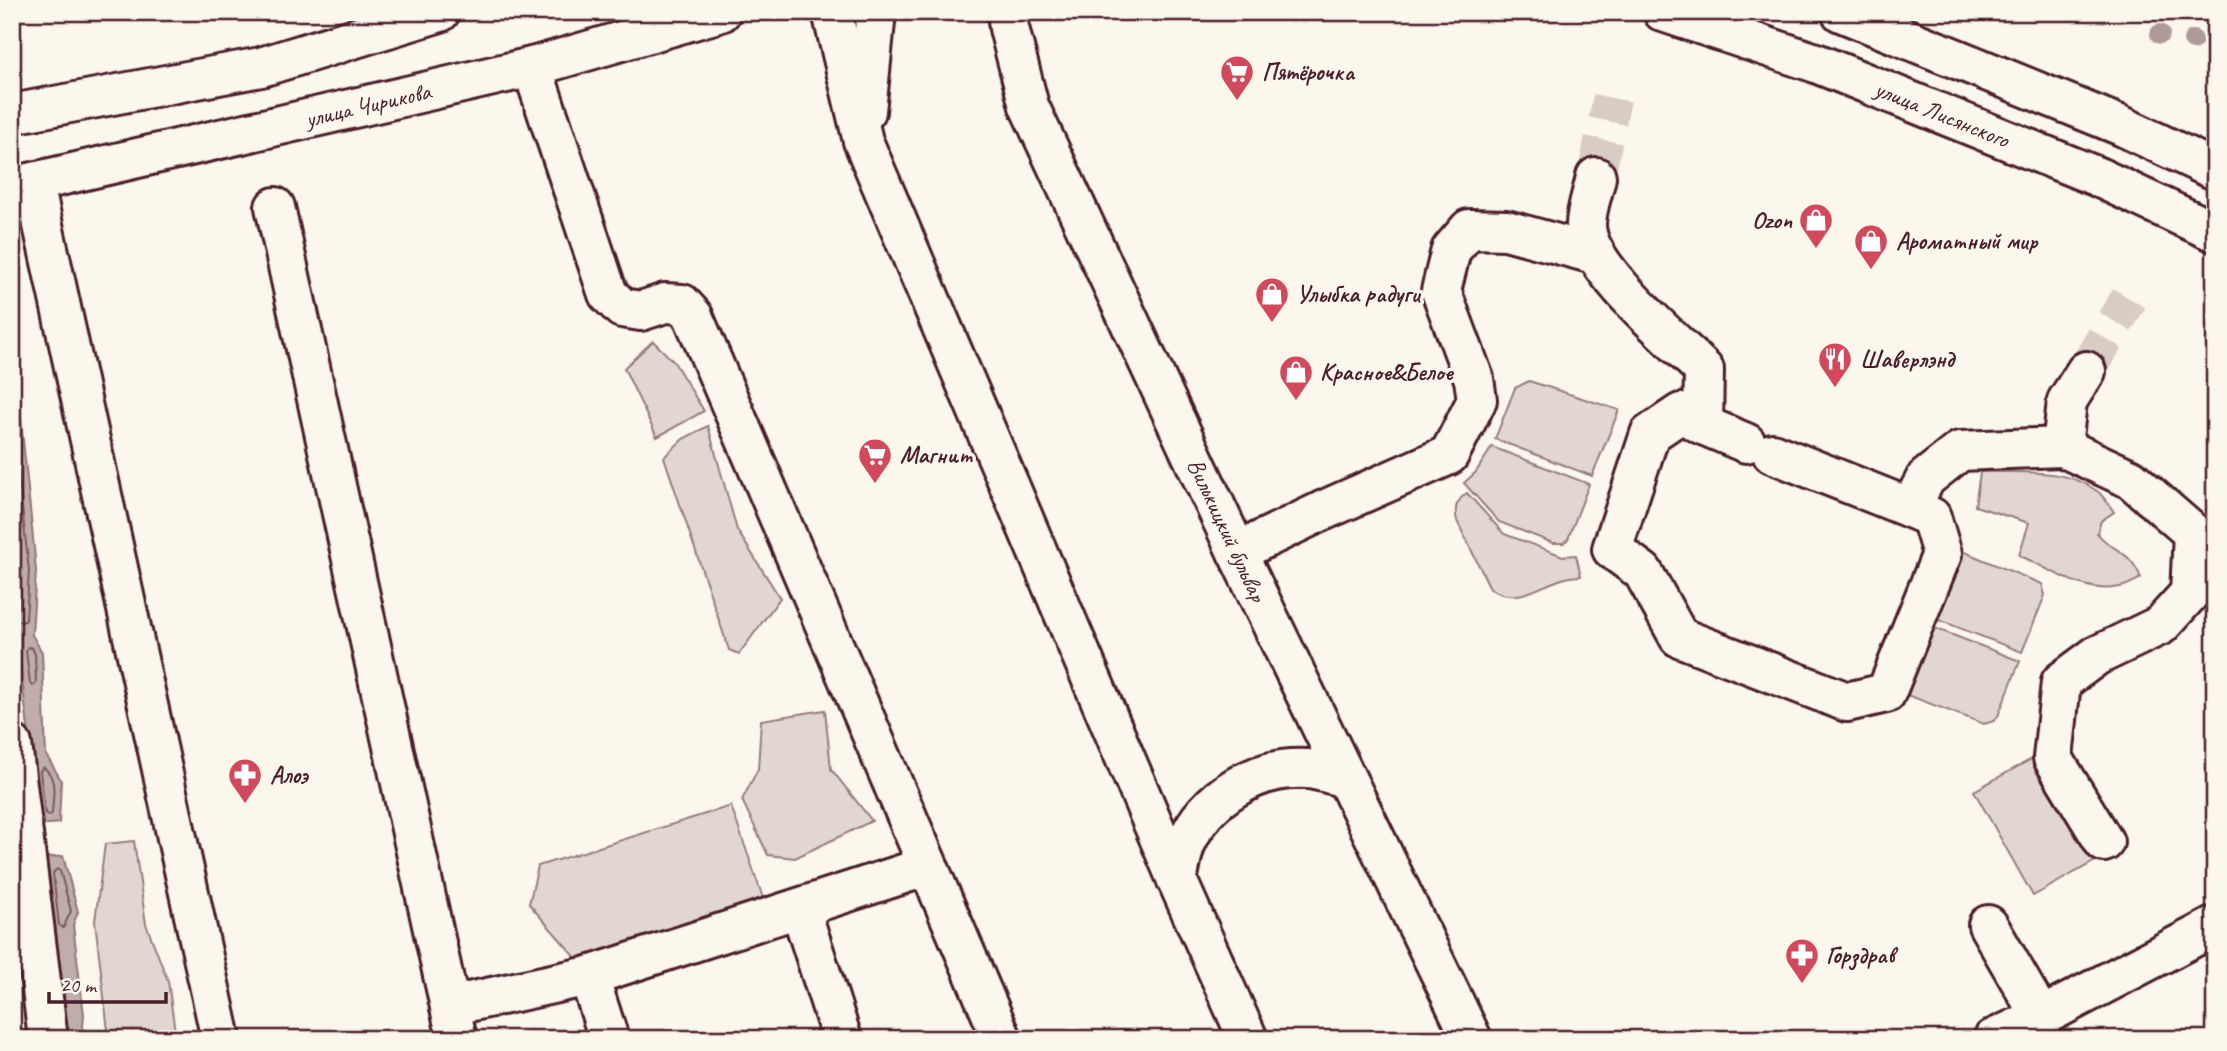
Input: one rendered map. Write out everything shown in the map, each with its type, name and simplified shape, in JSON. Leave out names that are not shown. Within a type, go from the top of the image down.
[{"type":"street","points":[[12,114],[261,67],[440,12]]},
{"type":"street","name":"улица Чирикова","points":[[23,185],[532,67],[721,12]]},
{"type":"street","points":[[832,12],[863,141],[1177,880],[1248,1039]]},
{"type":"street","points":[[863,141],[876,12]]},
{"type":"street","name":"Вилькицкий бульвар","points":[[1007,12],[1029,106],[1237,552],[1472,1039]]},
{"type":"street","name":"улица Лисянского","points":[[1663,12],[1829,68],[2098,177],[2215,232]]},
{"type":"street","points":[[1841,12],[2122,126],[2215,170]]},
{"type":"street","points":[[532,67],[608,294],[622,308],[641,311],[665,303],[682,304],[693,316],[1002,1039]]},
{"type":"street","points":[[1596,177],[1586,226],[1594,254],[1609,276],[1704,370],[1703,425]]},
{"type":"street","points":[[23,185],[221,1039]]},
{"type":"street","points":[[275,207],[454,1023],[589,976],[928,866]]},
{"type":"street","points":[[1237,552],[1449,455],[1477,400],[1474,379],[1441,291],[1451,250],[1469,229],[1506,230],[1594,254]]},
{"type":"street","points":[[2062,447],[2067,401],[2085,371]]},
{"type":"street","points":[[1681,413],[1703,425],[1931,517],[1942,554],[1886,693],[1847,702],[1679,637],[1643,572],[1612,549],[1650,434],[1681,413]]},
{"type":"street","points":[[1910,508],[1926,478],[1960,451],[2062,447],[2131,479],[2193,533],[2190,593],[2161,625],[2096,656],[2061,682],[2053,758],[2104,842]]},
{"type":"street","points":[[12,744],[48,1039]]},
{"type":"street","points":[[1177,880],[1186,844],[1206,811],[1235,786],[1270,772],[1308,769],[1345,778]]},
{"type":"street","points":[[800,908],[842,1039]]},
{"type":"street","points":[[1989,925],[2041,1017]]},
{"type":"street","points":[[1993,1039],[2041,1017],[2215,926]]},
{"type":"street","points":[[589,976],[610,1039]]},
{"type":"shaded area","points":[[653,341],[674,362],[704,411],[657,437],[624,368]]},
{"type":"shaded area","points":[[1529,381],[1619,410],[1592,476],[1495,439],[1515,388]]},
{"type":"shaded area","points":[[708,426],[737,530],[780,598],[739,654],[729,650],[664,457],[683,439]]},
{"type":"shaded area","points":[[1492,447],[1589,484],[1568,539],[1564,543],[1553,543],[1499,522],[1464,483],[1476,472]]},
{"type":"shaded area","points":[[1980,472],[2056,475],[2084,483],[2097,491],[2114,512],[2101,521],[2097,533],[2131,561],[2141,578],[2120,587],[2094,587],[2068,579],[2019,555],[2029,523],[1975,506]]},
{"type":"shaded area","points":[[1467,493],[1504,534],[1563,556],[1576,555],[1581,576],[1568,577],[1524,594],[1502,594],[1490,588],[1457,521],[1457,505]]},
{"type":"shaded area","points":[[1962,551],[2042,584],[2045,595],[2022,652],[1936,619]]},
{"type":"shaded area","points":[[1932,627],[2020,661],[1994,721],[1984,724],[1907,695]]},
{"type":"shaded area","points":[[825,710],[831,769],[872,821],[795,858],[768,855],[742,800],[758,769],[761,720]]},
{"type":"shaded area","points":[[2037,756],[2095,861],[2033,896],[1974,791]]},
{"type":"shaded area","points":[[731,806],[763,898],[578,960],[529,904],[538,866]]},
{"type":"shaded area","points":[[134,841],[146,924],[168,981],[176,1039],[109,1039],[95,921],[105,844]]},
{"type":"water","points":[[12,386],[21,420],[34,548],[36,571],[32,635],[42,652],[46,755],[61,780],[59,823],[40,825],[12,599]]},
{"type":"water","points":[[63,856],[78,912],[73,925],[84,1015],[82,1039],[66,1039],[44,858]]},
{"type":"tunnel","points":[[1596,177],[1612,98]]},
{"type":"tunnel","points":[[2086,371],[2129,298]]},
{"type":"place","name":"Пятёрочка","points":[[1237,102]]},
{"type":"place","name":"Ozon","points":[[1816,250]]},
{"type":"place","name":"Ароматный мир","points":[[1871,271]]},
{"type":"place","name":"Улыбка радуги","points":[[1272,324]]},
{"type":"place","name":"Шаверлэнд","points":[[1835,389]]},
{"type":"place","name":"Красное&Белое","points":[[1296,402]]},
{"type":"place","name":"Магнит","points":[[875,485]]},
{"type":"place","name":"Алоэ","points":[[245,805]]},
{"type":"place","name":"Горздрав","points":[[1802,985]]}]
